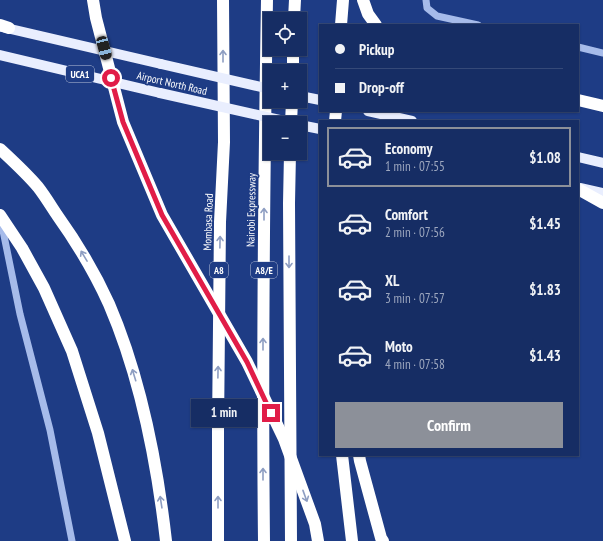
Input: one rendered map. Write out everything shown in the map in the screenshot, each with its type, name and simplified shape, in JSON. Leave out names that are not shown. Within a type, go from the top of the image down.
[{"type":"highway","points":[[93,0],[96,18],[121,115],[129,136],[162,215],[247,362],[284,439],[315,524],[318,541]]},
{"type":"highway","name":"Mombasa Road","points":[[218,541],[220,222],[224,142],[223,0]]},
{"type":"highway","name":"Nairobi Expressway","points":[[264,541],[262,414],[267,0]]},
{"type":"highway","points":[[294,0],[294,12]]},
{"type":"highway","points":[[341,24],[343,0]]},
{"type":"highway","points":[[363,0],[368,14],[375,24]]},
{"type":"highway","points":[[579,100],[603,106]]},
{"type":"highway","points":[[0,149],[38,188],[71,235],[94,273],[122,336],[140,396],[154,461],[166,541]]},
{"type":"highway","name":"A8/E","points":[[290,160],[291,541]]},
{"type":"highway","points":[[579,189],[603,203]]},
{"type":"highway","points":[[0,215],[22,248],[44,288],[72,351],[98,433],[125,541]]},
{"type":"highway","points":[[342,456],[352,541]]},
{"type":"highway","points":[[359,456],[383,541]]},
{"type":"main road","name":"Airport North Road","points":[[3,26],[263,87]]},
{"type":"main road","name":"Airport North Road","points":[[0,55],[263,116]]},
{"type":"main road","points":[[307,97],[319,100]]},
{"type":"main road","points":[[373,112],[409,120]]},
{"type":"main road","points":[[307,126],[319,129]]},
{"type":"main road","points":[[579,157],[603,163]]},
{"type":"main road","points":[[579,188],[603,193]]},
{"type":"lane","points":[[426,0],[427,8],[436,16],[473,24]]},
{"type":"lane","points":[[579,47],[603,53]]},
{"type":"lane","points":[[0,215],[20,314],[50,430],[72,541]]},
{"type":"route","points":[[111,78],[123,122],[162,215],[247,362],[271,413]]}]
